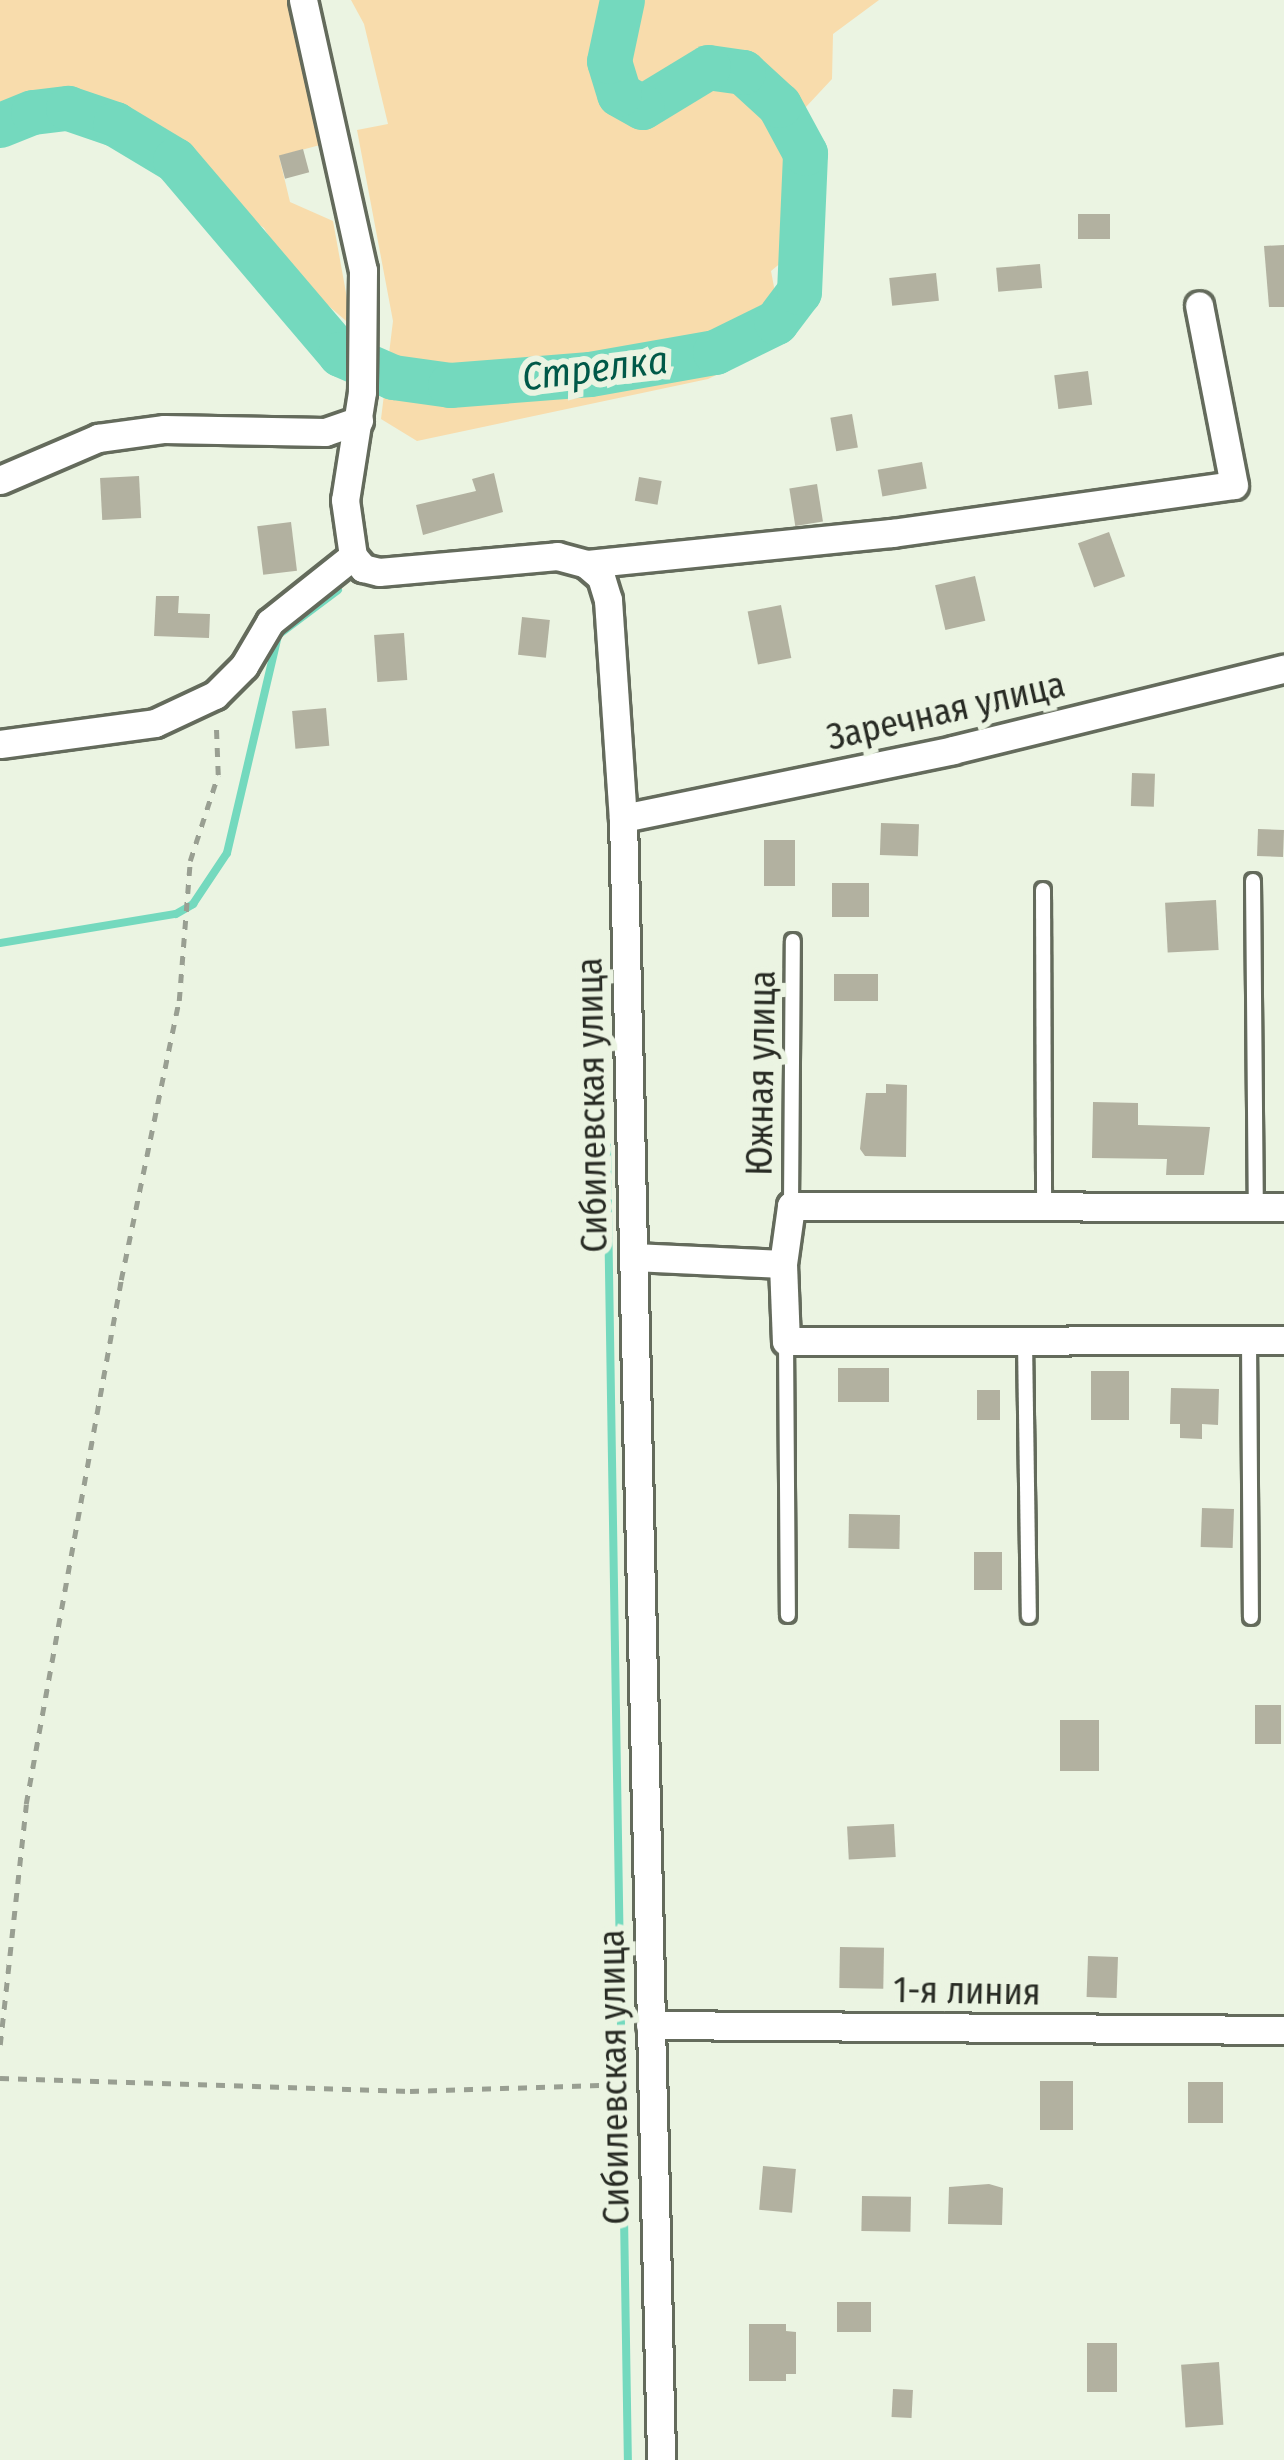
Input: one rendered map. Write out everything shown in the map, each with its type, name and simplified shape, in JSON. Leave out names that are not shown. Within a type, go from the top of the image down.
[{"type":"street","points":[[303,0],[363,270],[361,406],[345,500],[353,556],[363,568],[379,572],[556,556],[586,564],[892,533],[1234,485],[1199,305]]},
{"type":"street","points":[[0,480],[98,438],[164,429],[325,432],[361,406]]},
{"type":"street","points":[[0,744],[155,723],[215,695],[244,666],[270,622],[353,556]]},
{"type":"street","name":"Сибилевская улица","points":[[586,564],[601,578],[608,600],[623,818],[661,2460]]},
{"type":"street","name":"Заречная улица","points":[[623,818],[953,750],[1284,669]]},
{"type":"street","points":[[1270,1207],[790,1206],[782,1264],[786,1341],[1284,1340]]},
{"type":"street","points":[[633,1257],[782,1264]]},
{"type":"street","name":"1-я линия","points":[[650,2025],[1284,2030]]},
{"type":"lane","points":[[1253,881],[1270,1207]]},
{"type":"lane","points":[[1043,890],[1044,1206]]},
{"type":"lane","name":"Южная улица","points":[[790,1206],[793,941]]},
{"type":"lane","points":[[1025,1340],[1029,1616]]},
{"type":"lane","points":[[1250,1340],[1251,1617]]},
{"type":"lane","points":[[786,1341],[788,1615]]},
{"type":"path","points":[[0,2045],[26,1804],[178,1001],[190,861],[218,776],[215,695]]},
{"type":"path","points":[[0,2078],[410,2090],[629,2084]]},
{"type":"shaded area","points":[[0,0],[290,0],[320,145],[279,156],[290,202],[333,221],[352,326],[289,272],[264,228],[221,199],[191,158],[168,140],[77,97],[50,94],[0,111]]},
{"type":"shaded area","points":[[351,0],[879,0],[833,34],[832,79],[805,108],[795,149],[794,252],[771,271],[778,308],[739,364],[708,379],[417,441],[381,419],[393,321],[357,130],[388,124],[364,24]]},
{"type":"building","points":[[303,149],[309,172],[285,179],[279,155]]},
{"type":"building","points":[[1078,214],[1110,214],[1110,239],[1078,239]]},
{"type":"building","points":[[1284,245],[1284,307],[1269,307],[1264,246]]},
{"type":"building","points":[[1040,264],[1042,288],[998,292],[996,268]]},
{"type":"building","points":[[936,273],[939,301],[892,306],[889,278]]},
{"type":"building","points":[[1088,371],[1092,405],[1058,409],[1054,375]]},
{"type":"building","points":[[852,414],[858,447],[836,451],[830,418]]},
{"type":"building","points":[[922,462],[927,489],[882,496],[878,470]]},
{"type":"building","points":[[494,473],[503,512],[423,535],[416,505],[476,491],[472,479]]},
{"type":"building","points":[[139,476],[141,518],[102,520],[100,478]]},
{"type":"building","points":[[639,477],[662,481],[657,505],[635,501]]},
{"type":"building","points":[[817,484],[823,522],[795,526],[789,488]]},
{"type":"building","points":[[291,522],[297,571],[263,575],[257,526]]},
{"type":"building","points":[[1109,532],[1125,576],[1094,587],[1078,543]]},
{"type":"building","points":[[975,576],[985,621],[945,630],[935,585]]},
{"type":"building","points":[[156,596],[179,596],[178,613],[210,614],[209,638],[154,636]]},
{"type":"building","points":[[781,605],[791,658],[758,664],[748,611]]},
{"type":"building","points":[[522,617],[550,620],[546,658],[518,655]]},
{"type":"building","points":[[404,633],[407,680],[377,682],[374,635]]},
{"type":"building","points":[[326,708],[329,746],[295,749],[292,711]]},
{"type":"building","points":[[1132,773],[1155,774],[1154,807],[1131,806]]},
{"type":"building","points":[[881,823],[919,824],[918,856],[880,855]]},
{"type":"building","points":[[1258,829],[1284,830],[1283,857],[1257,856]]},
{"type":"building","points":[[764,840],[795,840],[795,886],[764,886]]},
{"type":"building","points":[[832,883],[869,883],[869,917],[832,917]]},
{"type":"building","points":[[1216,900],[1219,950],[1168,953],[1165,903]]},
{"type":"building","points":[[834,974],[878,974],[878,1001],[834,1001]]},
{"type":"building","points":[[886,1084],[907,1085],[906,1157],[865,1156],[860,1149],[866,1093],[886,1093]]},
{"type":"building","points":[[1093,1102],[1138,1103],[1138,1125],[1210,1127],[1204,1175],[1166,1175],[1167,1159],[1092,1158]]},
{"type":"building","points":[[838,1368],[889,1368],[889,1402],[838,1402]]},
{"type":"building","points":[[1091,1371],[1129,1371],[1129,1420],[1091,1420]]},
{"type":"building","points":[[1171,1388],[1219,1389],[1218,1425],[1202,1424],[1202,1439],[1180,1438],[1180,1424],[1170,1424]]},
{"type":"building","points":[[977,1390],[1000,1390],[1000,1420],[977,1420]]},
{"type":"building","points":[[1202,1508],[1234,1509],[1233,1548],[1201,1547]]},
{"type":"building","points":[[849,1514],[900,1515],[899,1549],[848,1548]]},
{"type":"building","points":[[974,1552],[1002,1552],[1002,1590],[974,1590]]},
{"type":"building","points":[[1255,1705],[1281,1705],[1281,1744],[1255,1744]]},
{"type":"building","points":[[1060,1720],[1099,1720],[1099,1771],[1060,1771]]},
{"type":"building","points":[[894,1824],[896,1857],[849,1859],[847,1826]]},
{"type":"building","points":[[840,1947],[884,1948],[883,1989],[839,1988]]},
{"type":"building","points":[[1088,1956],[1118,1957],[1117,1998],[1087,1997]]},
{"type":"building","points":[[1040,2081],[1073,2081],[1073,2130],[1040,2130]]},
{"type":"building","points":[[1188,2082],[1223,2082],[1223,2123],[1188,2123]]},
{"type":"building","points":[[763,2166],[796,2169],[792,2213],[759,2210]]},
{"type":"building","points":[[989,2184],[1003,2188],[1002,2225],[948,2224],[949,2187]]},
{"type":"building","points":[[862,2196],[911,2197],[910,2232],[861,2231]]},
{"type":"building","points":[[837,2302],[871,2302],[871,2332],[837,2332]]},
{"type":"building","points":[[749,2324],[786,2324],[786,2331],[796,2332],[796,2374],[786,2374],[786,2381],[749,2381]]},
{"type":"building","points":[[1087,2343],[1117,2343],[1117,2392],[1087,2392]]},
{"type":"building","points":[[1219,2362],[1223,2425],[1185,2427],[1181,2365]]},
{"type":"building","points":[[893,2389],[913,2390],[912,2418],[892,2417]]},
{"type":"waterway","name":"Стрелка","points":[[0,125],[33,112],[68,108],[115,124],[175,160],[340,354],[393,377],[450,385],[590,374],[715,352],[776,322],[799,292],[805,153],[779,105],[743,72],[708,67],[642,107],[619,94],[609,61],[622,0]]},
{"type":"waterway","points":[[0,943],[176,914],[193,904],[227,853],[278,635],[338,590]]},
{"type":"waterway","points":[[607,1145],[628,2460]]}]
